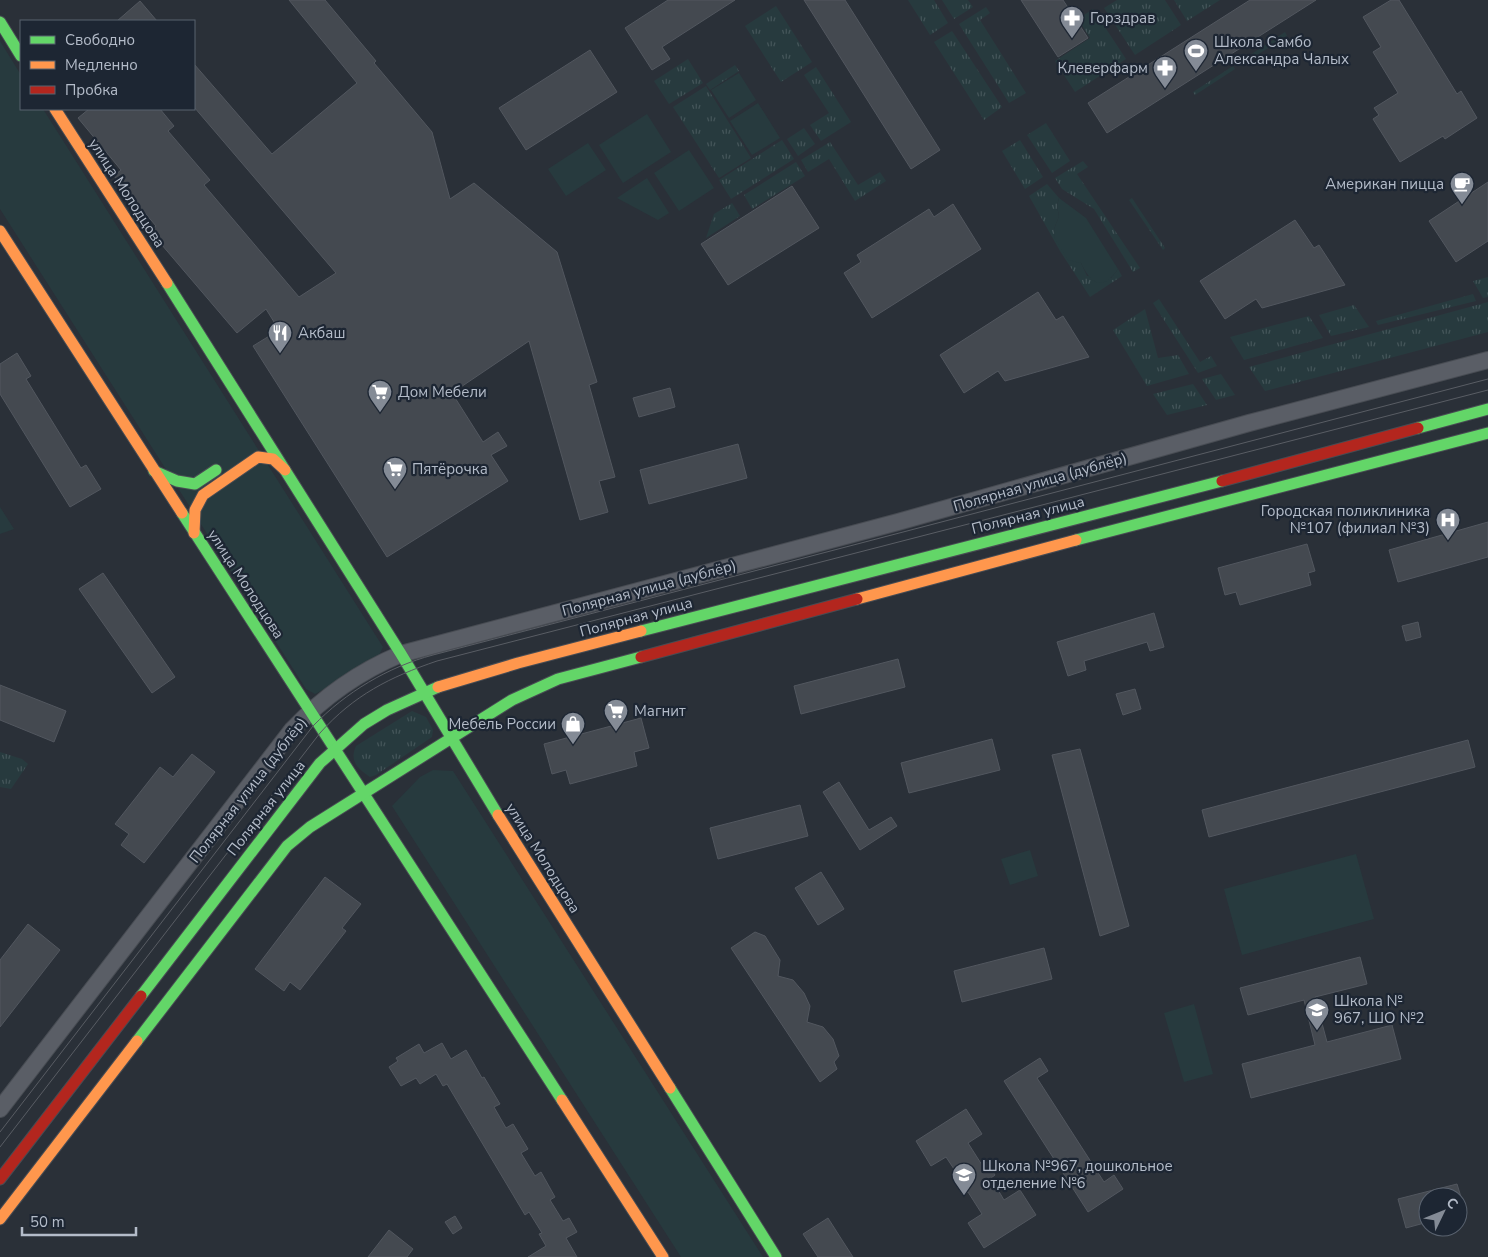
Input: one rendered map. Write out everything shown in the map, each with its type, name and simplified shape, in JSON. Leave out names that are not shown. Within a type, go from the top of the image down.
[{"type":"main road","points":[[0,22],[20,54]]},
{"type":"main road","name":"улица Молодцова","points":[[56,110],[254,419],[776,1257]]},
{"type":"main road","name":"улица Молодцова","points":[[0,231],[154,471],[335,746],[663,1257]]},
{"type":"main road","name":"Полярная улица","points":[[0,1179],[335,746],[352,732],[404,699],[424,691],[518,663],[1235,478],[1488,409]]},
{"type":"main road","points":[[254,419],[258,436],[254,441]]},
{"type":"main road","points":[[0,1219],[287,846],[314,823],[526,691],[558,680],[1234,498],[1488,432]]},
{"type":"main road","name":"улица Молодцова","points":[[194,532],[195,510],[203,495],[258,457],[273,459],[287,472]]},
{"type":"main road","points":[[154,471],[177,481],[195,484],[227,463]]},
{"type":"street","name":"Полярная улица (дублёр)","points":[[0,1109],[292,730],[310,710],[354,677],[401,654],[898,522],[1249,423],[1488,360]]},
{"type":"green space","points":[[908,0],[934,0],[948,23],[930,35]]},
{"type":"green space","points":[[942,0],[968,0],[973,7],[954,19]]},
{"type":"green space","points":[[1117,0],[1165,0],[1181,25],[1135,55],[1104,8]]},
{"type":"green space","points":[[1174,0],[1220,0],[1187,21]]},
{"type":"green space","points":[[776,6],[812,62],[781,82],[745,26]]},
{"type":"green space","points":[[986,7],[990,13],[980,20],[1026,93],[1009,103],[959,24]]},
{"type":"green space","points":[[1093,9],[1126,59],[1075,92],[1055,61],[1090,38],[1078,19]]},
{"type":"green space","points":[[952,31],[1002,107],[984,120],[934,42]]},
{"type":"green space","points":[[1285,32],[1287,36],[1246,62],[1244,59]]},
{"type":"green space","points":[[0,41],[20,73],[20,110],[44,110],[383,647],[378,657],[315,694],[306,689],[0,209]]},
{"type":"green space","points":[[688,59],[703,83],[669,104],[654,81]]},
{"type":"green space","points":[[735,65],[739,71],[710,90],[706,84]]},
{"type":"green space","points":[[1233,66],[1235,69],[1195,95],[1193,92]]},
{"type":"green space","points":[[816,67],[851,122],[821,141],[810,125],[829,113],[804,75]]},
{"type":"green space","points":[[739,73],[756,100],[729,118],[711,90]]},
{"type":"green space","points":[[706,86],[751,158],[719,178],[673,107]]},
{"type":"green space","points":[[758,103],[780,138],[752,155],[730,121]]},
{"type":"green space","points":[[647,114],[671,152],[623,183],[599,145]]},
{"type":"green space","points":[[1046,123],[1070,161],[1052,173],[1027,135]]},
{"type":"green space","points":[[804,128],[815,144],[798,156],[787,139]]},
{"type":"green space","points":[[782,140],[794,159],[731,199],[719,180]]},
{"type":"green space","points":[[1020,140],[1043,177],[1025,189],[1002,151]]},
{"type":"green space","points":[[830,142],[858,185],[880,172],[886,181],[855,201],[829,159],[808,172],[801,160]]},
{"type":"green space","points":[[588,143],[606,170],[566,196],[548,169]]},
{"type":"green space","points":[[689,150],[714,188],[679,211],[654,173]]},
{"type":"green space","points":[[1083,161],[1088,167],[1077,174],[1140,268],[1133,272],[1094,209],[1062,189],[1055,178]]},
{"type":"green space","points":[[796,162],[805,176],[752,209],[744,195]]},
{"type":"green space","points":[[647,178],[669,213],[658,220],[617,198]]},
{"type":"green space","points":[[1047,184],[1059,198],[1057,206],[1059,216],[1054,229],[1081,263],[1087,276],[1111,278],[1118,269],[1122,276],[1090,297],[1060,251],[1029,196]]},
{"type":"green space","points":[[1059,198],[1086,218],[1118,269],[1113,276],[1102,283],[1093,280],[1081,263],[1068,260],[1055,239],[1054,229],[1059,216],[1057,206]]},
{"type":"green space","points":[[1132,198],[1165,248],[1163,250],[1129,200]]},
{"type":"green space","points":[[732,203],[740,216],[706,238],[714,214]]},
{"type":"green space","points":[[1488,277],[1488,297],[1483,298],[1473,281]]},
{"type":"green space","points":[[1473,294],[1476,301],[1378,325],[1376,321]]},
{"type":"green space","points":[[1159,299],[1200,362],[1211,356],[1217,366],[1198,373],[1153,303]]},
{"type":"green space","points":[[1488,302],[1488,332],[1265,391],[1249,367]]},
{"type":"green space","points":[[1354,305],[1369,327],[1331,336],[1319,315]]},
{"type":"green space","points":[[1145,309],[1158,358],[1178,355],[1189,374],[1147,386],[1113,330]]},
{"type":"green space","points":[[1309,316],[1323,338],[1244,360],[1230,337]]},
{"type":"green space","points":[[1221,374],[1235,395],[1216,400],[1202,379]]},
{"type":"green space","points":[[1193,384],[1207,405],[1167,415],[1153,394]]},
{"type":"green space","points":[[0,507],[14,529],[0,534]]},
{"type":"green space","points":[[412,711],[426,717],[433,730],[432,737],[376,775],[370,777],[362,771],[354,760],[356,746]]},
{"type":"green space","points":[[0,752],[22,759],[28,764],[11,789],[0,787]]},
{"type":"green space","points":[[433,770],[453,771],[763,1257],[681,1257],[392,806],[420,777]]},
{"type":"green space","points":[[1030,850],[1038,876],[1010,885],[1001,859]]},
{"type":"green space","points":[[1356,854],[1374,919],[1242,955],[1224,889]]},
{"type":"green space","points":[[1194,1004],[1213,1074],[1184,1082],[1164,1013]]},
{"type":"building","points":[[289,0],[325,0],[376,61],[374,63],[432,132],[450,199],[474,183],[557,252],[597,382],[589,385],[615,477],[599,481],[608,512],[580,520],[529,341],[452,393],[483,442],[498,432],[507,446],[491,455],[508,481],[387,557],[253,346],[279,330],[266,309],[237,333],[150,231],[156,226],[114,176],[121,170],[78,118],[88,110],[161,110],[174,126],[168,131],[210,180],[204,185],[299,297],[336,273],[195,108],[195,65],[272,154],[357,83]]},
{"type":"building","points":[[668,0],[735,0],[662,47],[670,59],[652,70],[625,28]]},
{"type":"building","points":[[804,0],[845,0],[940,150],[911,169]]},
{"type":"building","points":[[1021,0],[1063,0],[1088,38],[1058,57]]},
{"type":"building","points":[[1250,0],[1316,0],[1107,133],[1088,103]]},
{"type":"building","points":[[1391,0],[1399,0],[1457,94],[1461,91],[1477,118],[1445,139],[1443,136],[1400,162],[1373,119],[1379,115],[1374,108],[1398,93],[1373,52],[1381,47],[1363,17]]},
{"type":"building","points":[[140,1],[156,20],[118,20]]},
{"type":"building","points":[[590,50],[617,92],[526,150],[499,108]]},
{"type":"building","points":[[1488,182],[1488,241],[1456,262],[1429,221]]},
{"type":"building","points":[[792,186],[819,228],[728,285],[701,244]]},
{"type":"building","points":[[953,204],[981,249],[872,318],[844,273],[861,262],[857,255],[929,209],[934,217]]},
{"type":"building","points":[[1295,220],[1314,248],[1319,245],[1345,285],[1262,308],[1256,299],[1225,319],[1200,281]]},
{"type":"building","points":[[1038,292],[1056,320],[1063,316],[1089,357],[1005,381],[998,371],[964,393],[940,355]]},
{"type":"building","points":[[17,353],[31,376],[26,379],[81,468],[86,465],[101,489],[70,507],[0,394],[0,364]]},
{"type":"building","points":[[670,388],[675,407],[639,417],[633,398]]},
{"type":"building","points":[[738,444],[747,478],[649,504],[640,470]]},
{"type":"building","points":[[1488,522],[1488,557],[1398,582],[1389,550]]},
{"type":"building","points":[[1307,544],[1315,571],[1308,573],[1311,585],[1240,605],[1236,592],[1225,595],[1218,568]]},
{"type":"building","points":[[103,573],[175,677],[152,693],[79,589]]},
{"type":"building","points":[[1154,613],[1164,647],[1150,651],[1147,642],[1084,661],[1086,670],[1068,676],[1057,642]]},
{"type":"building","points":[[1418,622],[1421,637],[1406,641],[1402,626]]},
{"type":"building","points":[[898,659],[905,687],[801,714],[794,686]]},
{"type":"building","points":[[0,685],[66,711],[54,742],[0,720]]},
{"type":"building","points":[[1135,689],[1141,709],[1123,715],[1116,694]]},
{"type":"building","points":[[641,718],[649,748],[634,752],[637,766],[570,784],[566,770],[552,774],[544,744]]},
{"type":"building","points":[[992,739],[1000,770],[909,793],[901,763]]},
{"type":"building","points":[[1468,740],[1475,767],[1209,837],[1202,810]]},
{"type":"building","points":[[1080,749],[1129,926],[1100,936],[1052,755]]},
{"type":"building","points":[[192,754],[215,772],[144,863],[121,845],[129,834],[115,824],[160,767],[173,777]]},
{"type":"building","points":[[839,782],[869,830],[891,817],[897,826],[860,850],[823,792]]},
{"type":"building","points":[[800,805],[808,836],[718,859],[710,828]]},
{"type":"building","points":[[821,872],[844,909],[818,925],[795,888]]},
{"type":"building","points":[[325,877],[361,904],[342,928],[346,931],[300,990],[290,982],[284,991],[255,969]]},
{"type":"building","points":[[28,924],[60,950],[0,1027],[0,960]]},
{"type":"building","points":[[755,932],[765,936],[780,960],[778,976],[793,980],[804,993],[810,1006],[807,1022],[823,1027],[833,1039],[839,1056],[834,1062],[837,1069],[820,1082],[731,948]]},
{"type":"building","points":[[1044,948],[1052,979],[962,1002],[954,971]]},
{"type":"building","points":[[1360,957],[1367,984],[1315,997],[1327,1042],[1392,1025],[1401,1059],[1251,1098],[1242,1064],[1315,1045],[1304,1000],[1248,1015],[1240,988]]},
{"type":"building","points":[[442,1043],[451,1059],[466,1050],[482,1078],[484,1077],[500,1104],[494,1107],[506,1128],[513,1124],[528,1149],[521,1153],[535,1176],[541,1172],[555,1197],[550,1200],[563,1221],[569,1218],[577,1232],[566,1238],[577,1257],[528,1257],[546,1246],[539,1234],[542,1233],[529,1212],[525,1215],[447,1084],[443,1086],[436,1074],[420,1084],[416,1078],[401,1086],[389,1067],[398,1061],[396,1058],[419,1044],[424,1053]]},
{"type":"building","points":[[1040,1058],[1048,1071],[1037,1078],[1104,1182],[1114,1175],[1123,1189],[1088,1212],[1004,1081]]},
{"type":"building","points":[[966,1109],[982,1134],[968,1143],[982,1165],[987,1162],[995,1175],[991,1178],[1004,1200],[1020,1190],[1036,1215],[984,1248],[968,1223],[982,1214],[968,1192],[963,1195],[954,1181],[960,1178],[946,1157],[931,1166],[916,1141]]},
{"type":"building","points":[[1457,1184],[1458,1187],[1445,1187]]},
{"type":"building","points":[[1418,1194],[1418,1225],[1406,1228],[1398,1199]]},
{"type":"building","points":[[455,1216],[462,1228],[453,1234],[445,1222]]},
{"type":"building","points":[[828,1218],[853,1257],[818,1257],[803,1234]]},
{"type":"building","points":[[389,1230],[413,1249],[407,1257],[368,1257]]},
{"type":"tram line","points":[[0,1132],[313,726],[339,702],[368,682],[400,666],[433,655],[1488,379]]},
{"type":"tram line","points":[[0,1147],[320,733],[346,708],[388,681],[437,661],[1488,390]]},
{"type":"traffic: fast","points":[[0,22],[20,54]]},
{"type":"traffic: fast","points":[[167,283],[401,654],[498,815]]},
{"type":"traffic: fast","points":[[1418,428],[1488,409]]},
{"type":"traffic: fast","points":[[1076,540],[1488,433]]},
{"type":"traffic: fast","points":[[154,471],[177,481],[195,484],[216,470]]},
{"type":"traffic: fast","points":[[641,631],[1222,481]]},
{"type":"traffic: fast","points":[[182,513],[562,1100]]},
{"type":"traffic: fast","points":[[137,1041],[287,846],[310,827],[512,700],[558,679],[641,657]]},
{"type":"traffic: fast","points":[[141,996],[320,763],[364,724],[387,710],[438,687]]},
{"type":"traffic: fast","points":[[670,1088],[776,1257]]},
{"type":"traffic: slow","points":[[56,110],[167,283]]},
{"type":"traffic: slow","points":[[0,231],[182,513]]},
{"type":"traffic: slow","points":[[194,533],[195,510],[203,495],[258,457],[273,459],[285,470]]},
{"type":"traffic: slow","points":[[857,599],[1076,540]]},
{"type":"traffic: slow","points":[[438,687],[518,663],[641,631]]},
{"type":"traffic: slow","points":[[498,815],[670,1088]]},
{"type":"traffic: slow","points":[[0,1219],[137,1041]]},
{"type":"traffic: slow","points":[[562,1100],[663,1257]]},
{"type":"traffic: jam","points":[[1222,481],[1418,428]]},
{"type":"traffic: jam","points":[[641,657],[857,599]]},
{"type":"traffic: jam","points":[[0,1179],[141,996]]},
{"type":"place","name":"Горздрав","points":[[1072,39]]},
{"type":"place","name":"Школа Самбо Александра Чалых","points":[[1196,72]]},
{"type":"place","name":"Клеверфарм","points":[[1165,89]]},
{"type":"place","name":"Американ пицца","points":[[1462,205]]},
{"type":"place","name":"Акбаш","points":[[280,354]]},
{"type":"place","name":"Дом Мебели","points":[[380,413]]},
{"type":"place","name":"Пятёрочка","points":[[395,490]]},
{"type":"place","name":"Городская поликлиника №107 (филиал №3)","points":[[1448,541]]},
{"type":"place","name":"Магнит","points":[[616,732]]},
{"type":"place","name":"Мебель России","points":[[573,745]]},
{"type":"place","name":"Школа № 967, ШО №2","points":[[1317,1031]]},
{"type":"place","name":"Школа №967, дошкольное отделение №6","points":[[964,1196]]}]
